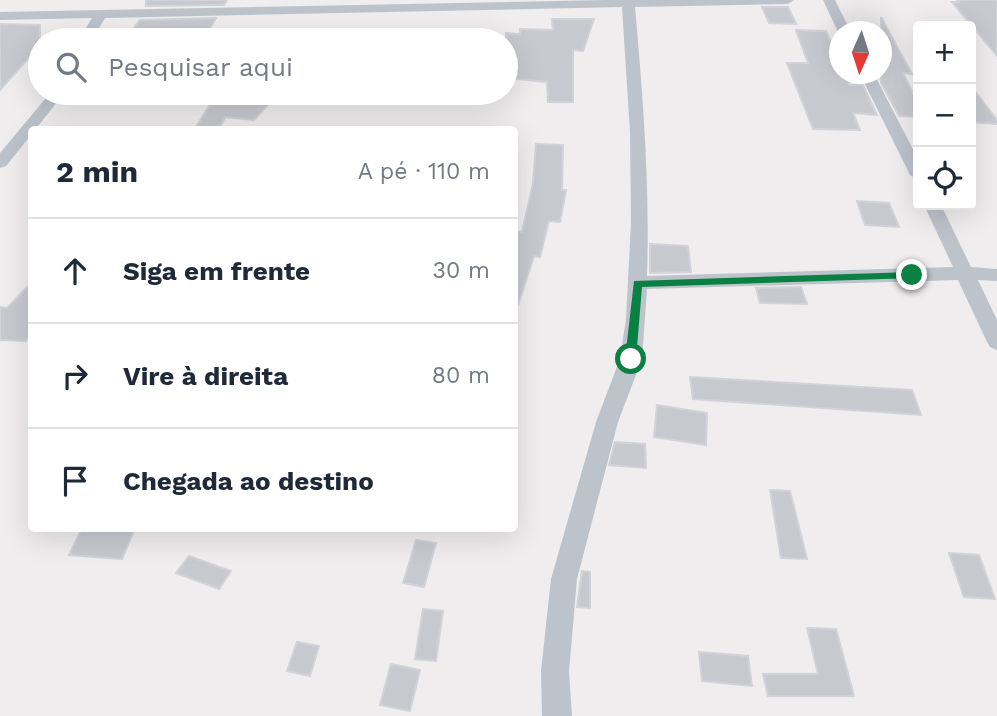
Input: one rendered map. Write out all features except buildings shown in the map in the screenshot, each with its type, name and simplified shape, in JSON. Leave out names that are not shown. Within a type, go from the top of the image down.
[{"type":"street","points":[[129,14],[141,0]]},
{"type":"street","points":[[0,16],[788,0]]},
{"type":"street","points":[[829,0],[840,21]]},
{"type":"street","points":[[557,716],[555,671],[564,579],[607,422],[631,359],[640,222],[638,133],[628,3]]},
{"type":"street","points":[[93,28],[101,14]]},
{"type":"street","points":[[872,84],[913,165]]},
{"type":"street","points":[[30,126],[47,105]]},
{"type":"street","points":[[0,163],[28,129]]},
{"type":"street","points":[[935,210],[997,342]]},
{"type":"street","points":[[637,283],[997,275]]},
{"type":"route","points":[[631,359],[637,283],[912,275]]}]
